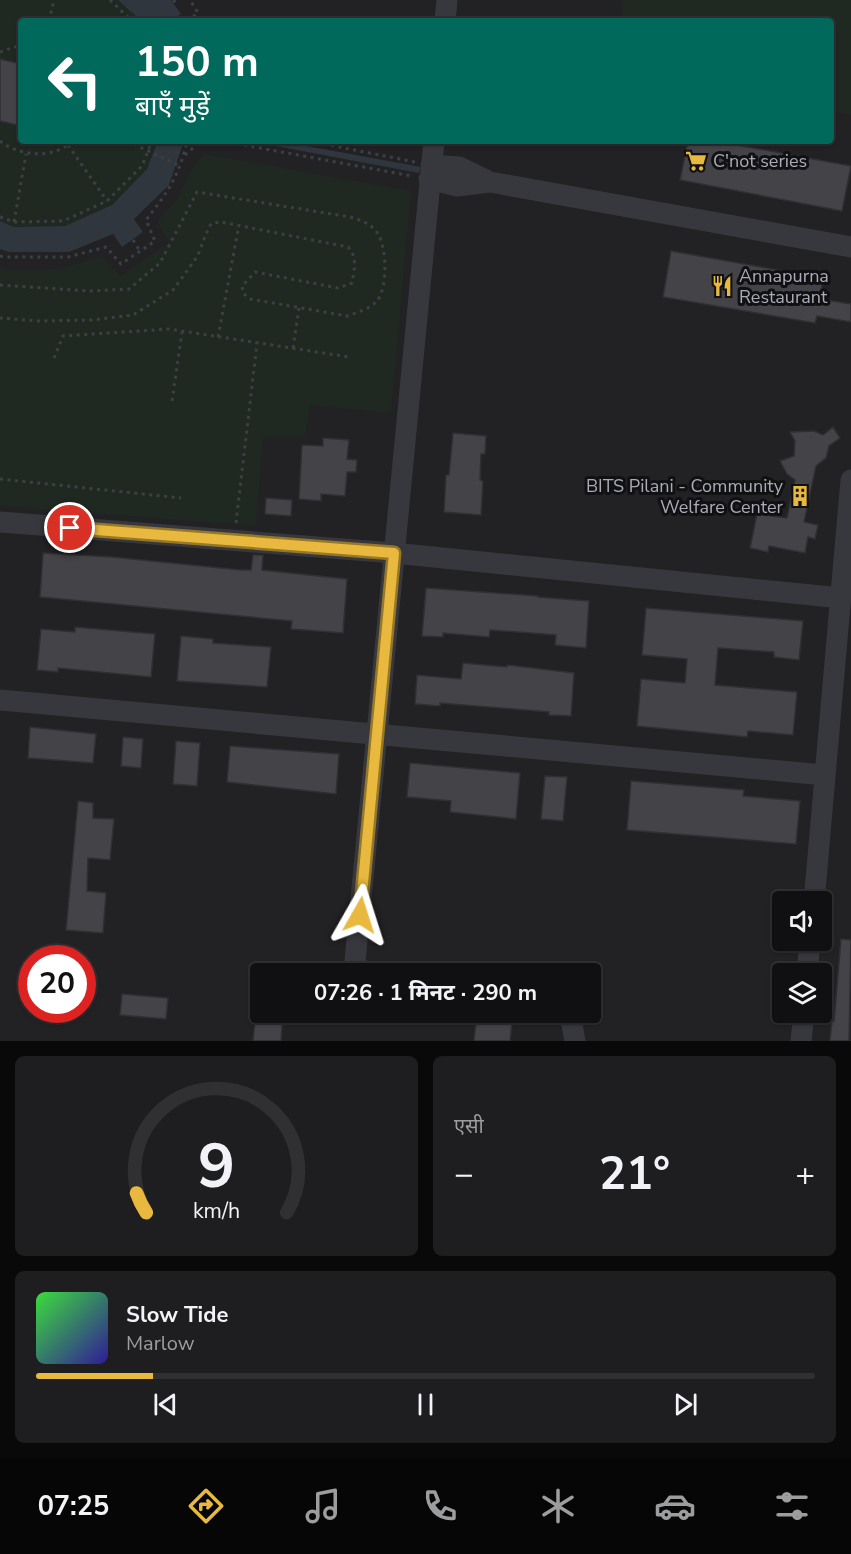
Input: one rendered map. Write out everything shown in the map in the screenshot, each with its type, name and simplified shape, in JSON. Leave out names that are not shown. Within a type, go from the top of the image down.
[{"type":"lane","points":[[445,18],[447,0]]},
{"type":"lane","points":[[356,963],[434,144]]},
{"type":"lane","points":[[430,172],[459,167],[490,182],[851,247]]},
{"type":"lane","points":[[815,891],[851,480]]},
{"type":"lane","points":[[0,522],[394,553],[841,598]]},
{"type":"lane","points":[[0,700],[825,775]]},
{"type":"lane","points":[[572,1023],[575,1041]]},
{"type":"lane","points":[[801,1041],[803,1023]]},
{"type":"path","points":[[50,18],[54,0]]},
{"type":"path","points":[[110,0],[129,18]]},
{"type":"path","points":[[190,0],[198,13],[191,18]]},
{"type":"path","points":[[0,50],[18,46]]},
{"type":"path","points":[[0,141],[26,154],[48,153],[68,145],[107,201]]},
{"type":"path","points":[[132,144],[180,166]]},
{"type":"path","points":[[0,217],[14,222],[63,221],[107,201],[142,166],[151,144]]},
{"type":"path","points":[[0,256],[68,257],[106,247],[121,264],[155,241],[146,220],[171,188],[187,144]]},
{"type":"path","points":[[184,157],[198,144]]},
{"type":"path","points":[[242,144],[430,172]]},
{"type":"path","points":[[321,144],[430,172]]},
{"type":"path","points":[[14,222],[26,154]]},
{"type":"path","points":[[0,285],[90,291],[129,289],[160,262],[197,192],[364,221],[378,233],[384,250],[383,289],[377,301],[358,313],[347,316],[250,299],[243,293],[242,286],[255,272],[338,288],[348,285],[352,282],[355,258],[348,247],[221,222],[212,223],[197,257],[173,290],[134,315],[81,321],[0,318]]},
{"type":"path","points":[[218,337],[239,225]]},
{"type":"path","points":[[133,240],[141,251]]},
{"type":"path","points":[[293,348],[299,308]]},
{"type":"path","points":[[54,358],[63,336],[169,329],[349,357]]},
{"type":"path","points":[[172,401],[182,331]]},
{"type":"path","points":[[234,541],[257,343]]},
{"type":"path","points":[[0,479],[181,498]]},
{"type":"shaded area","points":[[0,0],[851,0],[851,1041],[0,1041]]},
{"type":"shaded area","points":[[0,0],[118,0],[138,18],[18,18],[18,144],[157,144],[147,169],[112,205],[65,226],[14,227],[0,221]]},
{"type":"shaded area","points":[[118,0],[171,0],[181,14],[176,18],[138,18]]},
{"type":"shaded area","points":[[623,0],[851,0],[851,115],[834,112],[834,18],[621,18]]},
{"type":"shaded area","points":[[157,144],[183,144],[169,185],[134,219],[143,232],[122,247],[113,234],[69,252],[8,252],[0,249],[0,221],[14,227],[65,226],[112,205],[147,169]]},
{"type":"shaded area","points":[[264,144],[296,144],[421,167],[419,173]]},
{"type":"shaded area","points":[[204,154],[411,191],[391,413],[310,405],[305,437],[263,437],[256,526],[0,506],[0,268],[8,270],[61,269],[102,256],[121,276],[169,243],[157,221],[176,201],[190,171]]},
{"type":"building","points":[[0,59],[18,63],[18,125],[0,121]]},
{"type":"building","points":[[687,144],[732,144],[851,166],[842,211],[680,180]]},
{"type":"building","points":[[671,251],[823,278],[820,299],[851,304],[851,322],[817,316],[815,323],[663,297]]},
{"type":"building","name":"BITS Pilani - Community Welfare Center","points":[[833,427],[840,438],[829,446],[826,458],[816,466],[804,522],[818,525],[815,539],[808,537],[805,553],[769,546],[768,552],[750,548],[757,514],[787,518],[795,480],[787,474],[780,461],[794,456],[795,441],[790,432],[814,431],[823,435]]},
{"type":"building","points":[[453,433],[486,436],[485,454],[481,454],[480,480],[483,481],[481,515],[444,512],[446,475],[449,475]]},
{"type":"building","points":[[323,438],[349,440],[347,459],[357,460],[356,472],[347,472],[345,496],[321,494],[321,501],[299,499],[302,445],[323,446]]},
{"type":"building","points":[[266,498],[292,500],[291,516],[265,514]]},
{"type":"building","points":[[43,553],[112,557],[241,570],[251,570],[253,555],[263,555],[262,570],[347,579],[343,633],[291,629],[292,621],[40,597]]},
{"type":"building","points":[[426,588],[589,601],[586,648],[555,645],[556,635],[490,630],[489,637],[443,633],[443,637],[422,636]]},
{"type":"building","points":[[646,608],[803,621],[799,660],[774,657],[774,652],[718,648],[715,685],[797,692],[793,735],[748,731],[747,737],[637,726],[641,679],[685,683],[687,659],[642,655]]},
{"type":"building","points":[[75,627],[155,634],[151,677],[58,668],[58,672],[37,670],[41,629],[75,632]]},
{"type":"building","points":[[181,636],[213,639],[213,643],[271,647],[267,687],[177,681]]},
{"type":"building","points":[[463,663],[507,667],[507,665],[574,673],[571,716],[549,715],[549,712],[440,703],[440,706],[415,704],[417,675],[461,679]]},
{"type":"building","points":[[30,727],[96,734],[93,763],[28,758]]},
{"type":"building","points":[[123,737],[143,739],[141,768],[121,766]]},
{"type":"building","points":[[176,741],[200,743],[197,786],[173,784]]},
{"type":"building","points":[[230,746],[339,754],[336,794],[227,782]]},
{"type":"building","points":[[410,763],[520,773],[516,819],[450,812],[451,801],[407,797]]},
{"type":"building","points":[[545,776],[567,777],[563,821],[541,819]]},
{"type":"building","points":[[631,781],[744,790],[743,796],[800,801],[796,844],[627,830]]},
{"type":"building","points":[[78,801],[93,803],[93,818],[114,819],[110,860],[88,858],[87,891],[106,893],[103,933],[66,930]]},
{"type":"building","points":[[841,939],[851,940],[849,1041],[830,1041],[832,1021],[834,1021]]},
{"type":"building","points":[[122,994],[168,998],[166,1019],[120,1015]]},
{"type":"building","points":[[255,1023],[282,1023],[281,1041],[253,1041]]},
{"type":"building","points":[[476,1023],[512,1023],[510,1041],[474,1041]]},
{"type":"place","name":"C'not series","points":[[696,161]]},
{"type":"place","name":"Annapurna Restaurant","points":[[722,286]]},
{"type":"place","name":"BITS Pilani - Community Welfare Center","points":[[800,496]]},
{"type":"route","points":[[70,528],[394,553],[360,915]]}]
